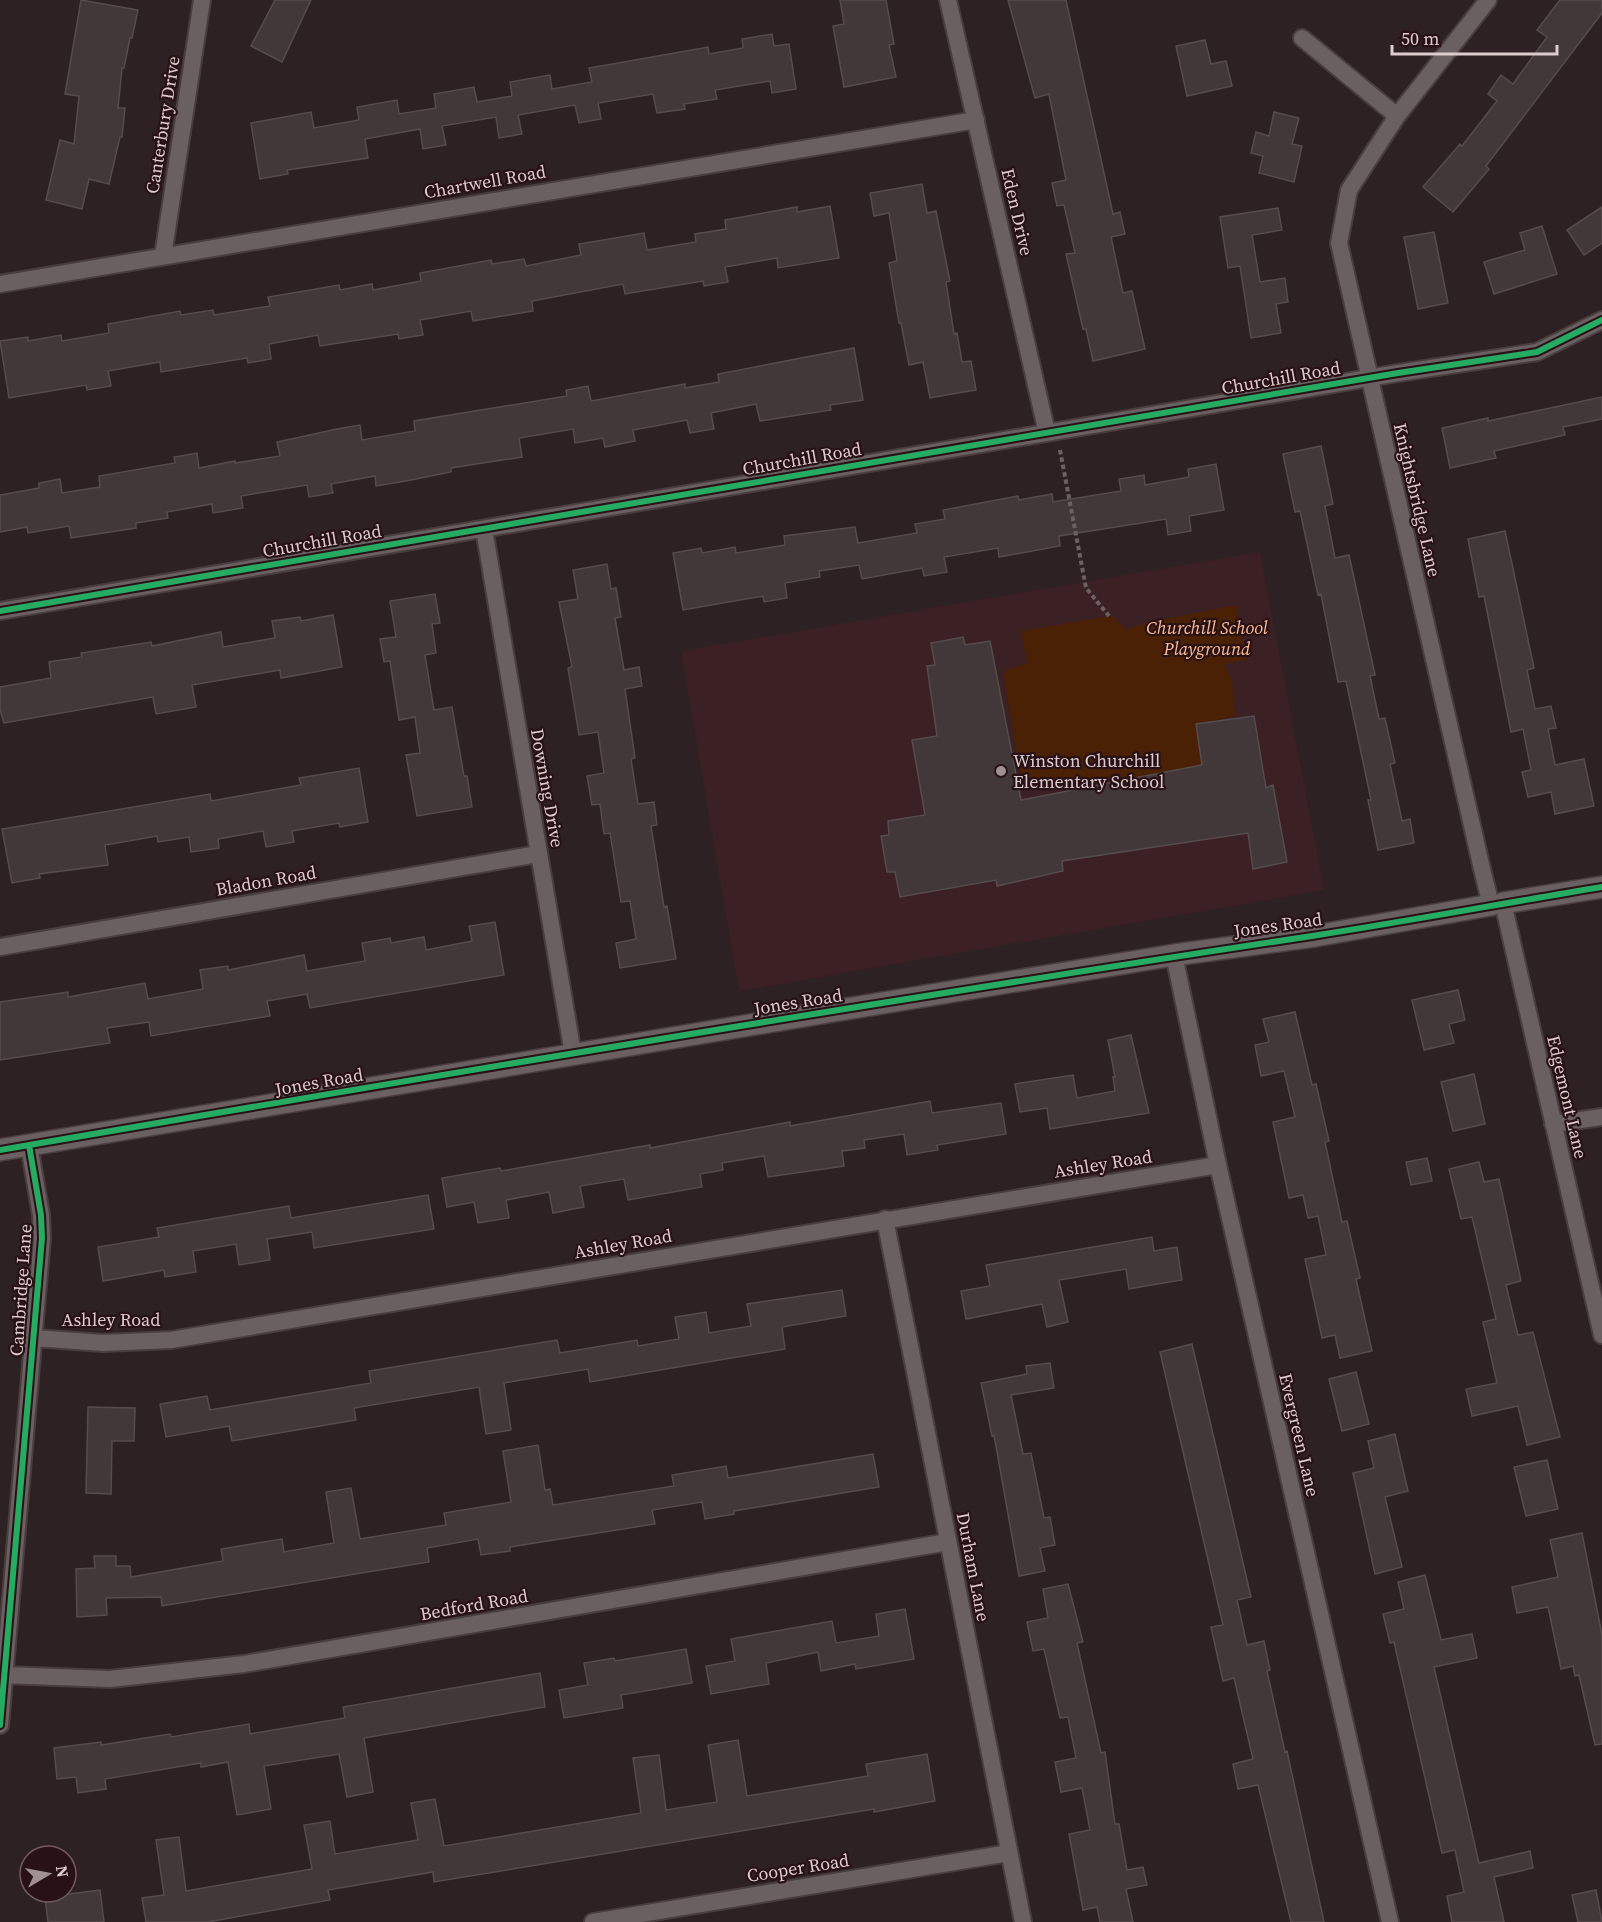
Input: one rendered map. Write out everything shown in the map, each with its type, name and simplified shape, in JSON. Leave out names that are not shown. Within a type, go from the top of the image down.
[{"type":"street","name":"Canterbury Drive","points":[[163,256],[202,0]]},
{"type":"street","name":"Eden Drive","points":[[948,0],[1052,432]]},
{"type":"street","name":"Knightsbridge Lane","points":[[1488,0],[1397,116],[1348,190],[1339,243],[1369,378],[1497,904]]},
{"type":"street","points":[[1302,38],[1397,116]]},
{"type":"street","name":"Chartwell Road","points":[[0,284],[976,120]]},
{"type":"street","name":"Churchill Road","points":[[0,611],[1369,378],[1537,352],[1602,320]]},
{"type":"street","name":"Downing Drive","points":[[484,529],[573,1054]]},
{"type":"street","name":"Bladon Road","points":[[0,947],[538,854]]},
{"type":"street","name":"Jones Road","points":[[0,1150],[1174,955],[1315,936],[1602,887]]},
{"type":"street","name":"Edgemont Lane","points":[[1497,904],[1553,1124],[1602,1335]]},
{"type":"street","name":"Evergreen Lane","points":[[1174,955],[1218,1165],[1390,1922]]},
{"type":"street","points":[[1553,1124],[1602,1117]]},
{"type":"street","name":"Cambridge Lane","points":[[0,1725],[42,1238],[41,1215],[29,1145]]},
{"type":"street","name":"Ashley Road","points":[[34,1338],[103,1343],[171,1340],[1218,1165]]},
{"type":"street","name":"Durham Lane","points":[[885,1219],[1023,1922]]},
{"type":"street","name":"Bedford Road","points":[[4,1675],[110,1679],[244,1664],[948,1542]]},
{"type":"street","name":"Cooper Road","points":[[592,1922],[1009,1853]]},
{"type":"path","points":[[1052,432],[1086,588],[1109,616]]},
{"type":"shaded area","name":"Winston Churchill Elementary School","points":[[1260,552],[1324,890],[739,991],[681,651]]},
{"type":"green space","name":"Churchill School Playground","points":[[1236,605],[1246,660],[1224,664],[1232,681],[1235,716],[1197,724],[1202,765],[1075,791],[1046,780],[1031,783],[1021,779],[1004,676],[1006,670],[1027,663],[1021,631],[1109,616],[1115,618],[1128,632],[1128,629],[1144,623]]},
{"type":"building","points":[[81,0],[138,10],[124,68],[122,68],[118,108],[125,108],[122,137],[120,137],[109,184],[89,179],[82,209],[46,200],[60,140],[74,144],[79,96],[65,94]]},
{"type":"building","points":[[275,0],[311,0],[282,62],[251,46]]},
{"type":"building","points":[[840,0],[886,0],[894,44],[889,45],[896,77],[844,87],[833,26],[844,24]]},
{"type":"building","points":[[1008,0],[1066,0],[1113,214],[1120,212],[1125,234],[1111,237],[1123,293],[1132,291],[1145,349],[1093,361],[1086,329],[1083,329],[1066,254],[1075,253],[1064,205],[1057,206],[1052,183],[1066,180],[1049,94],[1035,98]]},
{"type":"building","points":[[1560,0],[1602,0],[1602,13],[1486,166],[1489,169],[1453,212],[1423,187],[1460,144],[1462,146],[1497,101],[1488,94],[1501,75],[1513,84],[1547,37],[1537,30]]},
{"type":"building","points":[[772,34],[774,46],[789,44],[796,89],[772,93],[770,81],[715,90],[717,99],[684,104],[685,109],[657,113],[653,94],[598,103],[601,119],[579,123],[575,105],[518,115],[522,134],[499,138],[496,117],[442,126],[446,145],[423,149],[420,129],[365,139],[368,158],[287,170],[288,174],[260,179],[251,123],[311,112],[314,128],[359,120],[357,107],[397,100],[399,114],[436,108],[434,94],[474,87],[477,102],[512,96],[510,82],[550,75],[552,89],[592,82],[589,68],[708,47],[709,54],[743,48],[742,39]]},
{"type":"building","points":[[1205,40],[1211,64],[1226,61],[1232,86],[1187,96],[1176,46]]},
{"type":"building","points":[[1274,112],[1299,118],[1292,144],[1302,146],[1294,182],[1259,173],[1263,156],[1251,153],[1256,132],[1269,136]]},
{"type":"building","points":[[922,184],[927,213],[936,211],[950,281],[946,282],[954,334],[957,333],[962,362],[971,361],[976,390],[930,398],[923,362],[909,365],[901,323],[899,323],[889,263],[897,261],[889,213],[874,216],[870,193]]},
{"type":"building","points":[[830,206],[839,258],[778,268],[777,258],[725,267],[728,282],[704,286],[703,281],[625,294],[623,284],[532,301],[533,311],[473,321],[471,311],[420,320],[423,335],[399,339],[398,334],[320,346],[318,335],[269,344],[271,359],[248,363],[247,358],[161,372],[160,362],[108,371],[111,386],[87,390],[86,385],[9,398],[0,341],[28,337],[28,341],[61,335],[62,341],[109,333],[108,324],[180,311],[181,315],[213,310],[214,315],[270,306],[268,297],[339,285],[340,290],[372,284],[373,290],[421,281],[420,273],[491,260],[492,264],[524,259],[526,266],[581,255],[579,244],[644,233],[647,250],[696,242],[695,234],[726,229],[725,220],[797,207],[797,212]]},
{"type":"building","points":[[1602,207],[1602,243],[1584,255],[1567,230]]},
{"type":"building","points":[[1278,208],[1282,230],[1252,235],[1260,282],[1285,278],[1288,302],[1276,304],[1281,333],[1251,338],[1240,266],[1228,268],[1220,217]]},
{"type":"building","points":[[1542,226],[1557,274],[1494,294],[1484,262],[1525,250],[1520,233]]},
{"type":"building","points":[[1434,232],[1448,303],[1418,309],[1404,237]]},
{"type":"building","points":[[854,348],[863,400],[830,405],[831,410],[760,421],[756,404],[711,413],[714,429],[690,433],[687,420],[633,430],[635,441],[605,447],[603,438],[575,443],[573,429],[519,438],[522,457],[451,468],[451,472],[406,481],[376,486],[375,476],[331,484],[333,493],[309,497],[307,485],[241,496],[243,508],[213,513],[212,504],[167,512],[168,518],[136,523],[136,528],[71,538],[69,526],[28,533],[27,527],[0,532],[0,495],[39,488],[39,483],[60,479],[62,493],[100,487],[99,476],[175,463],[174,457],[197,453],[199,468],[280,456],[277,442],[337,429],[360,425],[362,440],[415,431],[414,421],[567,396],[566,390],[588,386],[591,401],[685,384],[685,388],[719,382],[718,374]]},
{"type":"building","points":[[1602,397],[1602,419],[1563,427],[1565,435],[1494,451],[1496,458],[1450,468],[1442,428],[1488,418],[1488,421]]},
{"type":"building","points":[[1321,446],[1333,504],[1325,506],[1335,558],[1349,555],[1375,675],[1370,676],[1379,719],[1385,718],[1395,763],[1390,764],[1402,821],[1410,819],[1414,843],[1378,850],[1368,800],[1371,800],[1346,681],[1338,682],[1321,594],[1318,595],[1300,511],[1295,512],[1283,454]]},
{"type":"building","points":[[1216,464],[1224,510],[1189,516],[1191,531],[1168,535],[1166,519],[1059,536],[1060,546],[999,557],[998,548],[944,557],[947,572],[924,576],[922,568],[862,579],[859,565],[819,571],[820,577],[785,583],[787,598],[764,602],[763,596],[683,610],[673,553],[701,548],[702,553],[735,547],[736,553],[785,545],[784,536],[855,527],[858,543],[917,533],[915,524],[945,519],[943,510],[1018,496],[1019,500],[1052,494],[1053,502],[1121,491],[1119,479],[1144,475],[1145,485],[1189,477],[1188,469]]},
{"type":"building","points":[[1505,531],[1534,668],[1527,670],[1535,709],[1551,706],[1556,728],[1548,729],[1555,765],[1584,759],[1594,806],[1555,814],[1551,792],[1528,797],[1522,772],[1531,770],[1523,729],[1511,732],[1484,596],[1479,597],[1468,539]]},
{"type":"building","points":[[607,564],[611,589],[616,588],[621,617],[615,618],[624,670],[639,667],[642,686],[625,689],[635,758],[631,759],[638,804],[654,802],[657,825],[651,826],[664,907],[667,906],[676,959],[620,968],[616,943],[636,939],[630,901],[621,902],[610,833],[604,834],[600,804],[592,805],[587,776],[604,773],[598,732],[579,735],[568,668],[572,667],[559,602],[578,599],[573,570]]},
{"type":"building","points":[[435,594],[440,623],[432,624],[436,653],[425,655],[434,710],[452,707],[472,807],[417,816],[406,755],[420,753],[415,717],[399,720],[390,661],[384,662],[380,639],[396,637],[390,601]]},
{"type":"building","points":[[333,615],[342,667],[281,678],[280,670],[192,685],[196,707],[156,714],[153,697],[4,723],[0,710],[0,687],[51,678],[49,662],[82,657],[81,653],[151,642],[152,646],[221,632],[223,647],[275,638],[272,621],[300,617],[301,621]]},
{"type":"building","points":[[963,637],[965,645],[990,641],[1021,800],[1202,765],[1196,724],[1254,716],[1266,788],[1273,785],[1287,862],[1253,869],[1248,833],[1062,861],[1063,871],[997,886],[996,880],[900,897],[895,872],[887,872],[881,836],[889,835],[888,821],[925,815],[912,740],[937,736],[927,666],[935,665],[931,643]]},
{"type":"building","points":[[359,768],[368,822],[340,827],[339,823],[292,831],[294,842],[266,847],[263,831],[218,839],[219,848],[191,852],[189,837],[158,842],[157,836],[105,845],[108,865],[39,874],[40,878],[12,883],[2,829],[210,794],[211,801],[301,785],[299,778]]},
{"type":"building","points":[[495,922],[504,975],[310,1008],[307,994],[267,1001],[270,1016],[151,1036],[149,1022],[107,1028],[110,1043],[0,1060],[0,1002],[68,992],[68,997],[145,983],[148,999],[203,989],[200,970],[228,966],[228,970],[304,955],[307,971],[365,961],[362,943],[390,938],[391,943],[424,937],[426,950],[472,941],[469,926]]},
{"type":"building","points":[[1458,990],[1465,1020],[1449,1024],[1454,1043],[1424,1050],[1412,1000]]},
{"type":"building","points":[[1295,1012],[1312,1085],[1316,1084],[1329,1141],[1325,1142],[1342,1222],[1347,1221],[1360,1278],[1356,1279],[1372,1351],[1340,1358],[1335,1335],[1322,1338],[1305,1259],[1326,1255],[1318,1216],[1308,1218],[1303,1195],[1289,1198],[1273,1122],[1295,1117],[1284,1071],[1261,1076],[1255,1045],[1269,1042],[1263,1019]]},
{"type":"building","points":[[1131,1035],[1149,1113],[1050,1129],[1047,1108],[1020,1112],[1015,1084],[1073,1075],[1077,1098],[1115,1091],[1113,1077],[1115,1077],[1108,1040]]},
{"type":"building","points":[[1474,1074],[1485,1124],[1453,1131],[1441,1082]]},
{"type":"building","points":[[930,1101],[932,1113],[1001,1103],[1006,1134],[937,1145],[938,1150],[907,1155],[904,1134],[864,1140],[865,1148],[842,1151],[844,1166],[768,1177],[764,1156],[722,1163],[723,1170],[700,1174],[702,1187],[628,1200],[624,1179],[580,1186],[584,1207],[553,1213],[549,1192],[506,1200],[509,1218],[478,1223],[474,1202],[447,1207],[442,1178],[500,1168],[501,1171],[650,1145],[650,1148],[790,1122],[790,1126]]},
{"type":"building","points":[[1427,1158],[1432,1181],[1411,1185],[1406,1162]]},
{"type":"building","points":[[1479,1162],[1484,1182],[1499,1179],[1521,1281],[1506,1285],[1518,1335],[1533,1332],[1560,1437],[1527,1445],[1518,1406],[1472,1416],[1466,1389],[1497,1383],[1483,1322],[1496,1319],[1472,1217],[1461,1219],[1449,1169]]},
{"type":"building","points":[[428,1195],[434,1229],[314,1248],[312,1232],[267,1239],[270,1260],[239,1265],[236,1244],[193,1251],[196,1272],[165,1277],[164,1270],[103,1281],[98,1247],[159,1237],[157,1228],[289,1206],[291,1218]]},
{"type":"building","points":[[1152,1237],[1154,1251],[1177,1247],[1182,1280],[1129,1289],[1126,1269],[1059,1280],[1068,1322],[1047,1327],[1042,1304],[966,1319],[961,1291],[990,1286],[986,1265]]},
{"type":"building","points":[[842,1290],[846,1316],[782,1327],[785,1349],[590,1382],[588,1369],[504,1383],[511,1430],[486,1434],[479,1387],[354,1408],[356,1420],[232,1441],[229,1426],[166,1437],[160,1404],[207,1396],[210,1410],[371,1383],[369,1371],[557,1340],[560,1353],[637,1340],[638,1346],[679,1339],[675,1317],[706,1312],[709,1333],[751,1326],[747,1304]]},
{"type":"building","points":[[1192,1344],[1251,1597],[1237,1600],[1247,1645],[1264,1641],[1270,1670],[1267,1671],[1324,1922],[1291,1922],[1258,1785],[1238,1789],[1233,1764],[1253,1759],[1234,1678],[1223,1681],[1211,1627],[1223,1625],[1160,1352]]},
{"type":"building","points":[[1050,1363],[1054,1388],[1011,1395],[1023,1454],[1031,1453],[1044,1518],[1050,1517],[1055,1545],[1040,1548],[1045,1571],[1019,1576],[994,1435],[992,1436],[981,1383],[1027,1374],[1026,1366]]},
{"type":"building","points":[[1356,1372],[1369,1424],[1342,1431],[1329,1379]]},
{"type":"building","points":[[88,1407],[135,1408],[134,1441],[112,1441],[111,1494],[86,1493]]},
{"type":"building","points":[[1395,1434],[1408,1491],[1385,1497],[1402,1567],[1375,1574],[1353,1473],[1374,1468],[1368,1441]]},
{"type":"building","points":[[538,1445],[545,1490],[550,1489],[553,1505],[674,1486],[672,1475],[726,1466],[728,1478],[873,1454],[879,1487],[734,1511],[734,1514],[705,1519],[702,1502],[652,1510],[655,1524],[510,1547],[510,1551],[481,1555],[478,1539],[427,1548],[429,1562],[162,1606],[161,1597],[106,1598],[107,1615],[77,1617],[76,1569],[95,1568],[94,1556],[116,1556],[116,1566],[130,1566],[131,1577],[223,1561],[221,1549],[282,1539],[284,1552],[334,1543],[326,1492],[351,1488],[360,1539],[446,1525],[444,1513],[511,1502],[503,1451]]},
{"type":"building","points":[[1547,1460],[1558,1509],[1526,1516],[1514,1467]]},
{"type":"building","points":[[1582,1533],[1602,1635],[1602,1744],[1595,1745],[1579,1675],[1575,1676],[1573,1666],[1561,1669],[1548,1607],[1517,1613],[1512,1587],[1558,1577],[1550,1540]]},
{"type":"building","points":[[1425,1575],[1441,1640],[1472,1634],[1477,1658],[1434,1667],[1479,1863],[1530,1851],[1533,1868],[1494,1877],[1504,1922],[1452,1922],[1447,1896],[1464,1892],[1455,1850],[1442,1853],[1394,1642],[1390,1643],[1383,1614],[1404,1609],[1398,1582]]},
{"type":"building","points":[[1068,1584],[1083,1642],[1077,1643],[1101,1753],[1105,1752],[1115,1824],[1119,1824],[1127,1870],[1143,1867],[1147,1885],[1126,1889],[1133,1922],[1100,1922],[1097,1907],[1083,1910],[1069,1834],[1090,1830],[1082,1788],[1061,1792],[1055,1762],[1076,1758],[1068,1717],[1060,1718],[1044,1649],[1033,1651],[1027,1622],[1048,1618],[1043,1589]]},
{"type":"building","points":[[905,1609],[914,1659],[856,1669],[855,1664],[821,1671],[818,1652],[766,1663],[769,1684],[711,1694],[706,1666],[735,1661],[731,1639],[832,1621],[836,1643],[879,1636],[876,1614]]},
{"type":"building","points":[[686,1649],[692,1683],[621,1695],[623,1708],[564,1718],[559,1690],[588,1685],[584,1663],[614,1658],[615,1661]]},
{"type":"building","points":[[540,1673],[545,1707],[364,1738],[373,1792],[347,1797],[339,1754],[264,1766],[271,1809],[237,1815],[228,1762],[201,1767],[201,1763],[105,1779],[106,1789],[78,1793],[76,1777],[57,1779],[54,1748],[101,1742],[101,1745],[170,1734],[171,1737],[249,1724],[250,1734],[345,1718],[343,1707]]},
{"type":"building","points":[[738,1740],[747,1796],[868,1776],[866,1764],[927,1754],[935,1801],[874,1812],[874,1809],[434,1882],[433,1872],[328,1890],[330,1900],[208,1922],[146,1922],[142,1898],[164,1895],[156,1840],[179,1837],[186,1891],[312,1869],[304,1825],[330,1821],[335,1854],[418,1840],[411,1803],[435,1799],[444,1846],[641,1813],[633,1758],[659,1755],[666,1810],[717,1802],[708,1745]]},
{"type":"building","points":[[100,1890],[104,1922],[48,1922],[46,1904],[78,1904],[78,1893]]},
{"type":"building","points":[[1596,1890],[1602,1922],[1578,1922],[1572,1895]]},
{"type":"cycle path","points":[[0,611],[1398,373],[1537,352],[1602,320]]},
{"type":"cycle path","points":[[0,1150],[656,1040],[1348,930],[1602,887]]},
{"type":"cycle path","points":[[0,1725],[42,1238],[41,1215],[29,1145]]},
{"type":"place","name":"Winston Churchill Elementary School","points":[[1001,771]]}]
